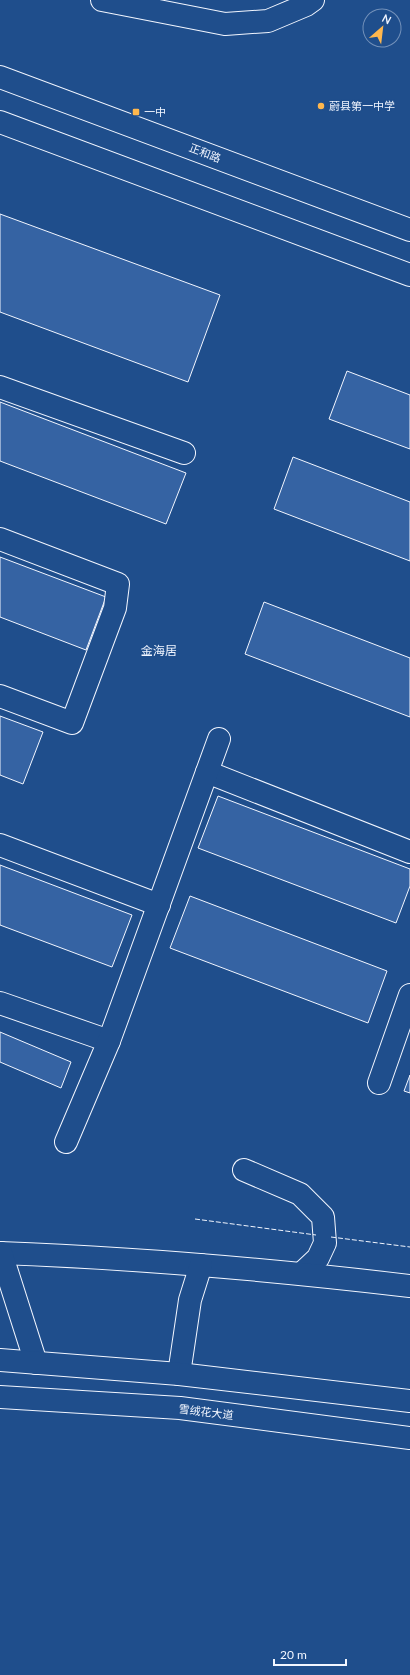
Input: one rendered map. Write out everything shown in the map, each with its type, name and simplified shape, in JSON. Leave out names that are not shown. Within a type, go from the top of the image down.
[{"type":"main road","points":[[102,0],[226,24],[268,21],[306,5],[313,0]]},
{"type":"main road","name":"正和路","points":[[0,76],[410,230]]},
{"type":"main road","points":[[0,122],[410,275]]},
{"type":"main road","points":[[0,388],[184,453]]},
{"type":"main road","points":[[0,539],[118,584],[115,608],[72,723],[0,696]]},
{"type":"main road","points":[[66,1142],[109,1041],[219,739]]},
{"type":"main road","points":[[207,772],[410,852]]},
{"type":"main road","points":[[0,845],[159,905]]},
{"type":"main road","points":[[0,1002],[109,1041]]},
{"type":"main road","points":[[379,1082],[408,1006]]},
{"type":"main road","points":[[244,1170],[300,1194],[322,1217],[325,1243],[318,1258],[302,1273]]},
{"type":"main road","points":[[36,1363],[0,1253],[63,1255],[302,1273],[410,1286]]},
{"type":"main road","points":[[179,1374],[190,1300],[201,1265]]},
{"type":"main road","points":[[0,1360],[179,1374],[410,1401]]},
{"type":"main road","name":"雪绒花大道","points":[[0,1396],[180,1408],[410,1438]]},
{"type":"building","points":[[0,214],[220,295],[188,382],[0,312]]},
{"type":"building","points":[[347,371],[410,395],[410,449],[329,419]]},
{"type":"building","points":[[0,402],[186,473],[166,524],[0,461]]},
{"type":"building","points":[[293,457],[410,502],[410,561],[274,509]]},
{"type":"building","points":[[0,557],[106,597],[86,650],[0,617]]},
{"type":"building","points":[[264,602],[410,658],[410,717],[245,654]]},
{"type":"building","points":[[0,716],[43,732],[23,784],[0,775]]},
{"type":"building","points":[[218,796],[410,869],[410,886],[396,923],[198,848]]},
{"type":"building","points":[[0,865],[132,915],[112,967],[0,925]]},
{"type":"building","points":[[190,896],[387,971],[368,1023],[170,948]]},
{"type":"building","points":[[0,1032],[71,1062],[61,1088],[0,1062]]},
{"type":"building","points":[[410,1075],[410,1093],[404,1091]]},
{"type":"fence","points":[[195,1219],[316,1235]]},
{"type":"fence","points":[[331,1237],[410,1247]]},
{"type":"place","name":"蔚县第一中学","points":[[321,106]]},
{"type":"place","name":"一中","points":[[136,112]]},
{"type":"district","name":"金海居","points":[[159,651]]}]
